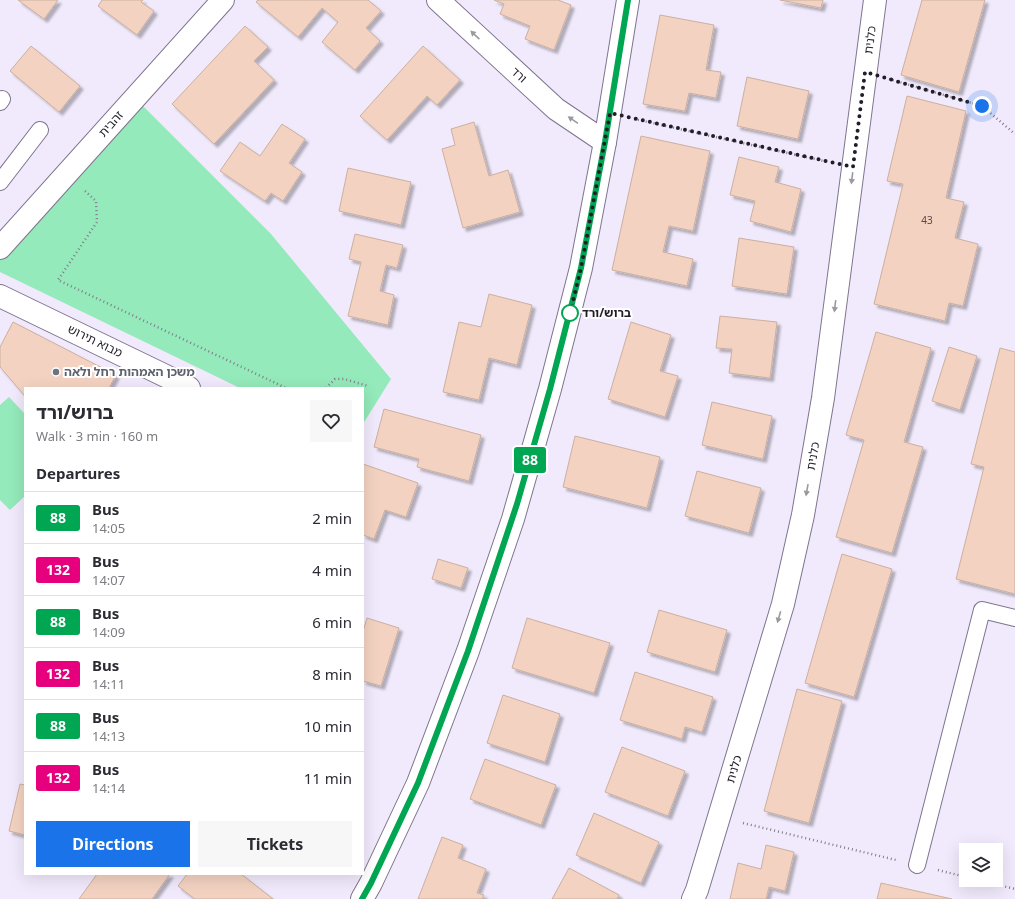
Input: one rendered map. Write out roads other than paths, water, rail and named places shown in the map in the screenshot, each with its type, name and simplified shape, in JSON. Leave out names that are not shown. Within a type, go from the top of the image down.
[{"type":"street","name":"זהבית","points":[[3,239],[66,174],[223,0]]},
{"type":"street","name":"ורד","points":[[438,0],[556,109],[605,142]]},
{"type":"street","points":[[362,899],[418,783],[468,651],[513,519],[550,389],[581,268],[605,142],[628,0]]},
{"type":"street","name":"כלנית","points":[[693,899],[720,817],[783,604],[803,515],[823,398],[875,0]]},
{"type":"street","name":"מבוא תירוש","points":[[0,296],[186,387]]},
{"type":"lane","points":[[0,182],[40,130]]},
{"type":"lane","points":[[917,865],[982,610],[1015,618]]},
{"type":"place","name":"ברוש/ורד","points":[[570,313]]},
{"type":"place","name":"משכן האמהות רחל ולאה","points":[[56,372]]}]
